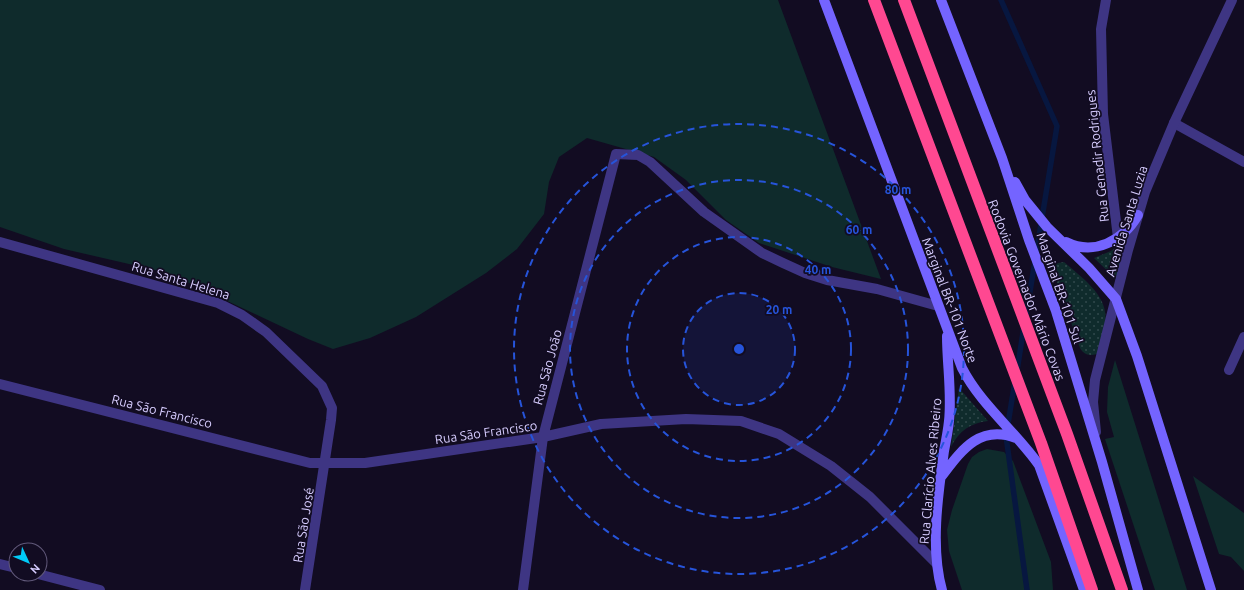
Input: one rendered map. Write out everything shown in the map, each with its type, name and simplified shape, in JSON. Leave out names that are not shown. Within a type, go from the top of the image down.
[{"type":"highway","points":[[874,0],[1041,443],[1092,590]]},
{"type":"highway","name":"Rodovia Governador Mário Covas","points":[[904,0],[1064,427],[1122,590]]},
{"type":"main road","name":"Marginal BR-101 Norte","points":[[824,0],[947,330],[971,384],[1018,438],[1039,465],[1084,590]]},
{"type":"main road","name":"Marginal BR-101 Sul","points":[[941,0],[1002,158],[1029,240],[1056,311],[1102,462],[1138,590]]},
{"type":"main road","points":[[1002,158],[1025,200],[1116,299],[1137,356],[1211,590]]},
{"type":"main road","points":[[1059,238],[1073,244],[1089,247],[1109,244],[1133,224],[1138,215]]},
{"type":"main road","name":"Rua Clarício Alves Ribeiro","points":[[942,590],[936,563],[935,544],[940,479],[949,421],[950,392],[947,370],[947,330]]},
{"type":"main road","points":[[940,479],[958,454],[967,445],[981,437],[999,434],[1018,438]]},
{"type":"street","name":"Rua Genadir Rodrigues","points":[[1106,0],[1101,29],[1102,114],[1118,238]]},
{"type":"street","name":"Avenida Santa Luzia","points":[[1102,462],[1095,425],[1093,402],[1096,373],[1138,215],[1174,123],[1232,0]]},
{"type":"street","points":[[1174,123],[1244,162]]},
{"type":"street","name":"Rua São João","points":[[523,590],[543,437],[616,154],[638,155],[650,162],[704,212],[762,253],[799,271],[827,280],[877,290],[938,306]]},
{"type":"street","name":"Rua Santa Helena","points":[[0,242],[218,303],[255,323],[295,358],[322,386],[328,397],[332,408],[326,464]]},
{"type":"street","points":[[1229,370],[1244,337]]},
{"type":"street","name":"Rua São Francisco","points":[[0,384],[274,453],[291,459],[310,463],[326,464],[365,463],[543,437],[600,424],[686,419],[733,420],[761,427],[803,447],[850,479],[875,501],[936,563]]},
{"type":"street","name":"Rua São José","points":[[305,590],[326,464]]},
{"type":"street","points":[[48,577],[100,590]]},
{"type":"green space","points":[[0,0],[778,0],[881,279],[832,267],[759,243],[726,220],[686,180],[654,157],[587,138],[559,157],[549,182],[544,214],[517,249],[486,273],[416,317],[370,338],[333,349],[308,339],[168,273],[64,249],[0,227]]},
{"type":"green space","points":[[1127,239],[1116,279],[1094,258],[1111,251]]},
{"type":"green space","points":[[1064,262],[1093,288],[1103,305],[1105,324],[1097,354],[1087,354],[1080,348],[1052,268],[1058,263]]},
{"type":"green space","points":[[1115,360],[1187,590],[1155,590],[1105,439],[1114,437],[1107,412],[1108,387]]},
{"type":"green space","points":[[959,388],[988,421],[970,426],[961,432],[951,447]]},
{"type":"green space","points":[[987,449],[1004,452],[1013,461],[1051,562],[1053,590],[962,590],[949,551],[947,530],[952,510],[968,464],[972,457]]},
{"type":"green space","points":[[1193,476],[1244,513],[1244,571],[1231,557],[1219,554]]},
{"type":"waterway","points":[[1001,0],[1057,126],[1026,316]]},
{"type":"waterway","points":[[1017,371],[1024,326]]},
{"type":"waterway","points":[[1015,381],[1006,436],[1027,590]]}]
